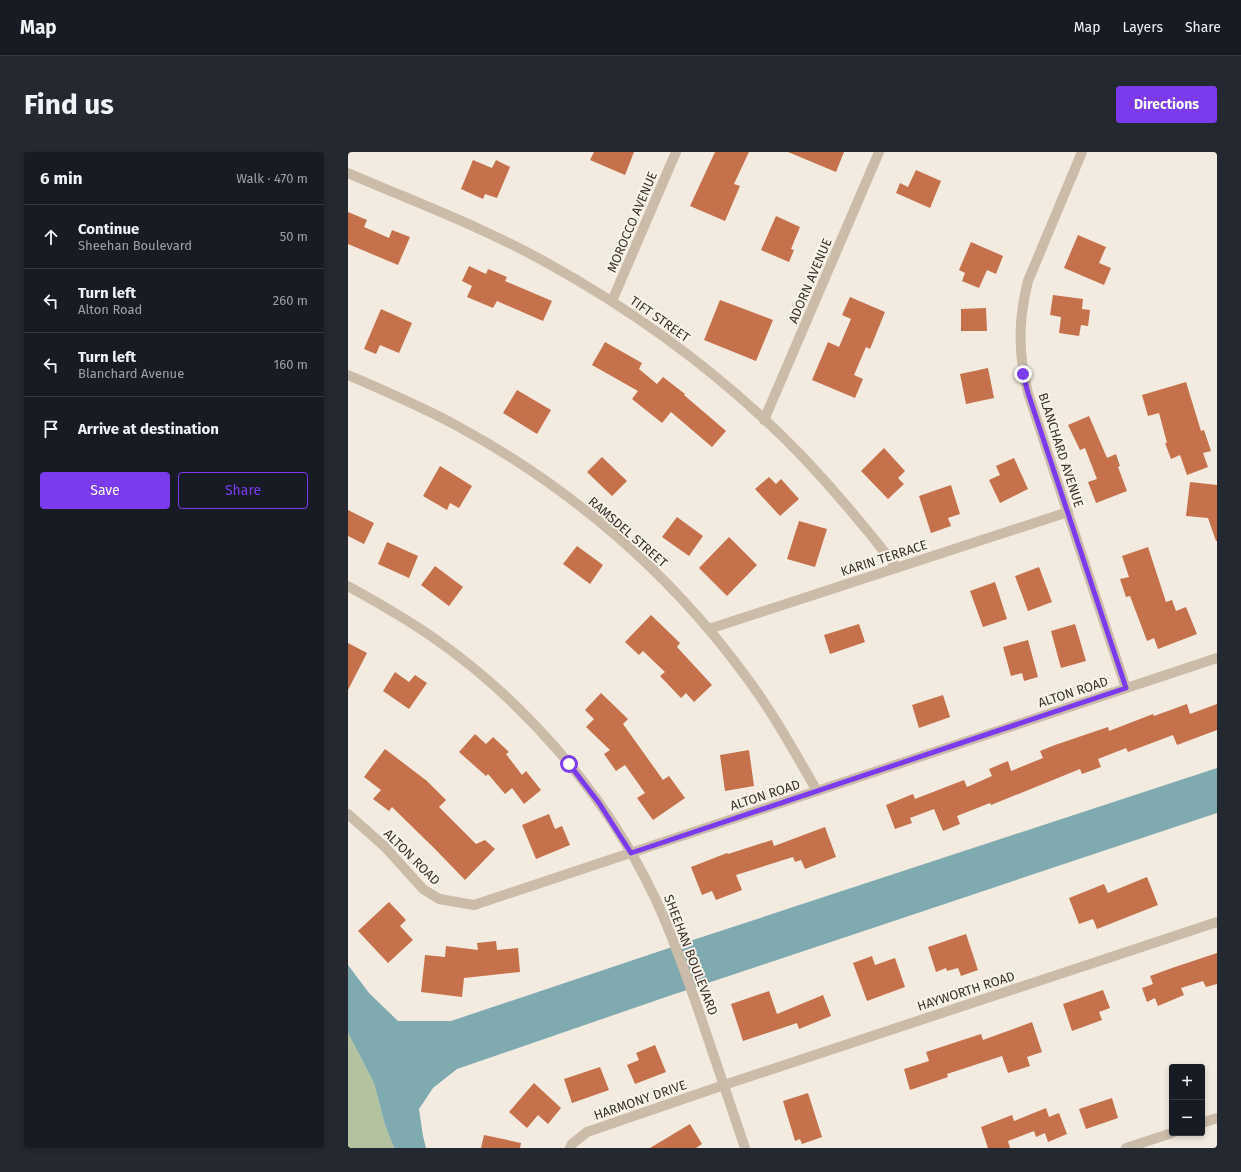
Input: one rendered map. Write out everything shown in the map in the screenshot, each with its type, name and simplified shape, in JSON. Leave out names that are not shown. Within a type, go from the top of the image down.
[{"type":"street","name":"MOROCCO AVENUE","points":[[612,302],[676,152]]},
{"type":"street","name":"ADORN AVENUE","points":[[764,420],[879,152]]},
{"type":"street","name":"BLANCHARD AVENUE","points":[[1082,152],[1028,281],[1023,300],[1019,335],[1020,354],[1028,393],[1126,688]]},
{"type":"street","name":"TIFT STREET","points":[[348,173],[515,246],[580,282],[648,326],[722,382],[764,420],[800,455],[838,496],[863,524],[897,568]]},
{"type":"street","name":"RAMSDEL STREET","points":[[348,375],[418,406],[499,450],[538,475],[575,502],[634,552],[678,595],[709,629],[744,674],[795,751],[817,791]]},
{"type":"street","name":"KARIN TERRACE","points":[[709,629],[1068,512]]},
{"type":"street","name":"SHEEHAN BOULEVARD","points":[[348,586],[387,608],[428,634],[466,662],[503,694],[537,727],[569,764],[599,803],[631,853],[654,896],[675,943],[745,1148]]},
{"type":"street","name":"ALTON ROAD","points":[[348,814],[403,866],[423,889],[439,900],[474,905],[1217,658]]},
{"type":"street","name":"HAYWORTH ROAD","points":[[724,1085],[1217,922]]},
{"type":"street","name":"HARMONY DRIVE","points":[[570,1148],[572,1144],[587,1132],[724,1085]]},
{"type":"street","points":[[1205,1122],[1217,1118]]},
{"type":"street","points":[[1126,1148],[1169,1134]]},
{"type":"green space","points":[[348,1033],[374,1083],[385,1125],[394,1148],[348,1148]]},
{"type":"water","points":[[1217,768],[1217,813],[666,997],[457,1069],[433,1088],[419,1109],[426,1148],[394,1148],[385,1125],[374,1083],[348,1033],[348,965],[369,993],[398,1021],[451,1021]]},
{"type":"building","points":[[594,152],[634,152],[625,175],[590,160]]},
{"type":"building","points":[[715,152],[749,152],[734,184],[740,186],[725,221],[690,206]]},
{"type":"building","points":[[788,152],[844,152],[836,172]]},
{"type":"building","points":[[473,160],[492,168],[496,160],[510,167],[497,198],[485,194],[483,199],[461,189]]},
{"type":"building","points":[[916,170],[941,181],[930,208],[896,193],[900,183],[908,187]]},
{"type":"building","points":[[348,212],[367,220],[364,227],[389,238],[392,230],[410,237],[398,265],[348,244]]},
{"type":"building","points":[[776,216],[800,227],[791,249],[794,250],[789,262],[761,250]]},
{"type":"building","points":[[1078,235],[1106,247],[1099,263],[1111,268],[1104,285],[1064,268]]},
{"type":"building","points":[[971,242],[1003,256],[996,274],[987,270],[979,288],[962,281],[965,273],[959,270]]},
{"type":"building","points":[[469,266],[486,274],[488,269],[507,277],[505,281],[552,301],[543,321],[497,301],[493,308],[467,297],[472,286],[462,281]]},
{"type":"building","points":[[1053,295],[1083,299],[1082,309],[1090,310],[1088,326],[1081,325],[1079,336],[1059,333],[1061,317],[1050,315]]},
{"type":"building","points":[[850,297],[885,312],[870,349],[866,347],[854,375],[863,379],[855,398],[812,380],[828,342],[839,347],[851,319],[842,315]]},
{"type":"building","points":[[720,300],[773,320],[756,361],[704,340]]},
{"type":"building","points":[[986,308],[987,331],[961,331],[961,309]]},
{"type":"building","points":[[381,309],[412,323],[399,353],[380,345],[376,354],[364,349]]},
{"type":"building","points":[[605,342],[642,363],[639,369],[657,384],[663,377],[685,394],[684,395],[726,431],[712,447],[671,412],[662,423],[632,399],[638,391],[592,365]]},
{"type":"building","points":[[988,368],[994,398],[966,404],[960,374]]},
{"type":"building","points":[[1186,382],[1201,431],[1204,430],[1211,451],[1203,453],[1208,467],[1187,475],[1180,455],[1171,459],[1165,443],[1167,443],[1159,413],[1148,416],[1142,395]]},
{"type":"building","points":[[517,390],[551,410],[537,434],[503,413]]},
{"type":"building","points":[[1089,416],[1107,458],[1116,454],[1120,466],[1118,467],[1127,491],[1096,503],[1088,482],[1097,479],[1085,448],[1080,450],[1068,425]]},
{"type":"building","points":[[884,448],[905,471],[898,478],[904,484],[888,499],[861,471]]},
{"type":"building","points":[[602,457],[627,481],[612,496],[587,472]]},
{"type":"building","points":[[1014,458],[1028,489],[1000,503],[989,480],[1000,475],[996,466]]},
{"type":"building","points":[[440,466],[472,486],[459,508],[450,503],[447,510],[423,496]]},
{"type":"building","points":[[769,477],[776,484],[781,479],[799,499],[780,516],[755,489]]},
{"type":"building","points":[[1190,482],[1217,485],[1217,541],[1208,518],[1186,516]]},
{"type":"building","points":[[951,485],[960,514],[948,518],[951,526],[931,533],[919,496]]},
{"type":"building","points":[[348,510],[374,523],[364,544],[348,536]]},
{"type":"building","points":[[677,517],[703,536],[689,556],[662,537]]},
{"type":"building","points":[[799,521],[827,529],[815,567],[787,559]]},
{"type":"building","points":[[729,537],[757,565],[727,596],[699,568]]},
{"type":"building","points":[[387,542],[418,556],[409,578],[378,564]]},
{"type":"building","points":[[577,546],[603,565],[590,584],[563,564]]},
{"type":"building","points":[[1148,547],[1166,602],[1172,600],[1176,611],[1186,607],[1197,634],[1158,649],[1154,638],[1147,641],[1130,596],[1126,597],[1120,579],[1129,577],[1122,556]]},
{"type":"building","points":[[435,566],[463,587],[449,606],[421,585]]},
{"type":"building","points":[[1039,567],[1052,602],[1028,611],[1015,576]]},
{"type":"building","points":[[995,582],[1007,619],[983,627],[970,591]]},
{"type":"building","points":[[651,615],[680,643],[677,647],[712,685],[694,702],[686,693],[681,698],[660,676],[665,672],[643,651],[639,655],[625,642]]},
{"type":"building","points":[[859,624],[865,642],[830,654],[824,635]]},
{"type":"building","points":[[1075,624],[1086,661],[1061,668],[1051,631]]},
{"type":"building","points":[[1028,640],[1038,677],[1024,681],[1022,673],[1011,676],[1003,647]]},
{"type":"building","points":[[348,643],[367,653],[348,690]]},
{"type":"building","points":[[395,672],[409,682],[415,675],[427,683],[409,709],[383,691]]},
{"type":"building","points":[[601,693],[628,719],[623,724],[663,780],[669,776],[685,798],[653,820],[637,798],[645,793],[625,765],[616,771],[604,754],[610,750],[586,727],[594,719],[585,710]]},
{"type":"building","points":[[943,695],[950,717],[919,728],[912,705]]},
{"type":"building","points":[[1187,704],[1190,714],[1217,704],[1217,730],[1177,745],[1173,735],[1128,752],[1126,748],[1098,759],[1101,767],[1082,774],[1080,769],[991,805],[990,803],[957,816],[960,824],[943,831],[934,809],[910,818],[912,823],[895,829],[886,805],[913,794],[915,799],[964,780],[967,787],[992,776],[989,769],[1008,761],[1011,771],[1043,758],[1040,751],[1055,745],[1108,727],[1109,731],[1153,714],[1154,716]]},
{"type":"building","points":[[475,734],[486,744],[493,737],[509,752],[506,754],[522,775],[526,771],[541,790],[524,804],[512,788],[505,794],[488,774],[486,776],[459,752]]},
{"type":"building","points":[[385,749],[427,781],[446,800],[439,807],[476,844],[485,840],[495,849],[465,880],[392,807],[389,811],[373,799],[381,790],[364,777]]},
{"type":"building","points":[[749,750],[754,786],[725,791],[720,755]]},
{"type":"building","points":[[549,814],[555,829],[562,826],[570,845],[536,859],[522,825]]},
{"type":"building","points":[[825,827],[836,857],[805,869],[801,860],[795,862],[793,857],[736,875],[742,890],[716,900],[712,891],[702,895],[691,867],[727,853],[728,854],[772,840],[774,846]]},
{"type":"building","points":[[1147,877],[1158,905],[1097,929],[1093,919],[1079,924],[1069,898],[1104,884],[1108,893]]},
{"type":"building","points":[[389,902],[406,920],[400,926],[413,940],[388,963],[358,931]]},
{"type":"building","points":[[966,934],[978,970],[961,976],[958,968],[947,971],[946,968],[936,972],[928,947]]},
{"type":"building","points":[[496,941],[497,950],[518,948],[520,972],[464,978],[462,997],[421,992],[425,955],[445,957],[446,946],[478,950],[477,943]]},
{"type":"building","points":[[1217,953],[1217,984],[1206,987],[1203,981],[1181,988],[1184,995],[1158,1006],[1155,998],[1147,1002],[1142,988],[1153,984],[1150,976]]},
{"type":"building","points":[[872,956],[875,965],[895,958],[905,987],[867,1001],[853,963]]},
{"type":"building","points":[[1103,990],[1110,1008],[1099,1012],[1102,1020],[1072,1031],[1063,1004]]},
{"type":"building","points":[[769,991],[777,1014],[823,995],[831,1016],[799,1029],[797,1023],[743,1041],[731,1004]]},
{"type":"building","points":[[1032,1022],[1042,1052],[1027,1057],[1030,1066],[1008,1073],[1002,1056],[947,1074],[948,1077],[910,1090],[904,1069],[929,1061],[926,1052],[981,1034],[983,1040]]},
{"type":"building","points":[[655,1045],[666,1072],[635,1084],[627,1065],[639,1060],[636,1053]]},
{"type":"building","points":[[600,1067],[609,1090],[572,1103],[564,1079]]},
{"type":"building","points":[[534,1083],[561,1108],[548,1124],[538,1115],[527,1128],[509,1112]]},
{"type":"building","points":[[808,1093],[822,1137],[802,1144],[800,1139],[795,1141],[783,1101]]},
{"type":"building","points":[[1112,1098],[1118,1118],[1086,1129],[1079,1109]]},
{"type":"building","points":[[1046,1108],[1049,1117],[1059,1113],[1067,1134],[1048,1142],[1045,1133],[1036,1137],[1034,1131],[1008,1141],[1010,1148],[988,1148],[981,1127],[1012,1115],[1014,1121]]},
{"type":"building","points":[[690,1124],[702,1144],[696,1148],[650,1148]]},
{"type":"building","points":[[484,1135],[521,1143],[520,1148],[481,1148]]},
{"type":"route","points":[[569,764],[599,803],[631,853],[1126,688],[1023,374]]}]
